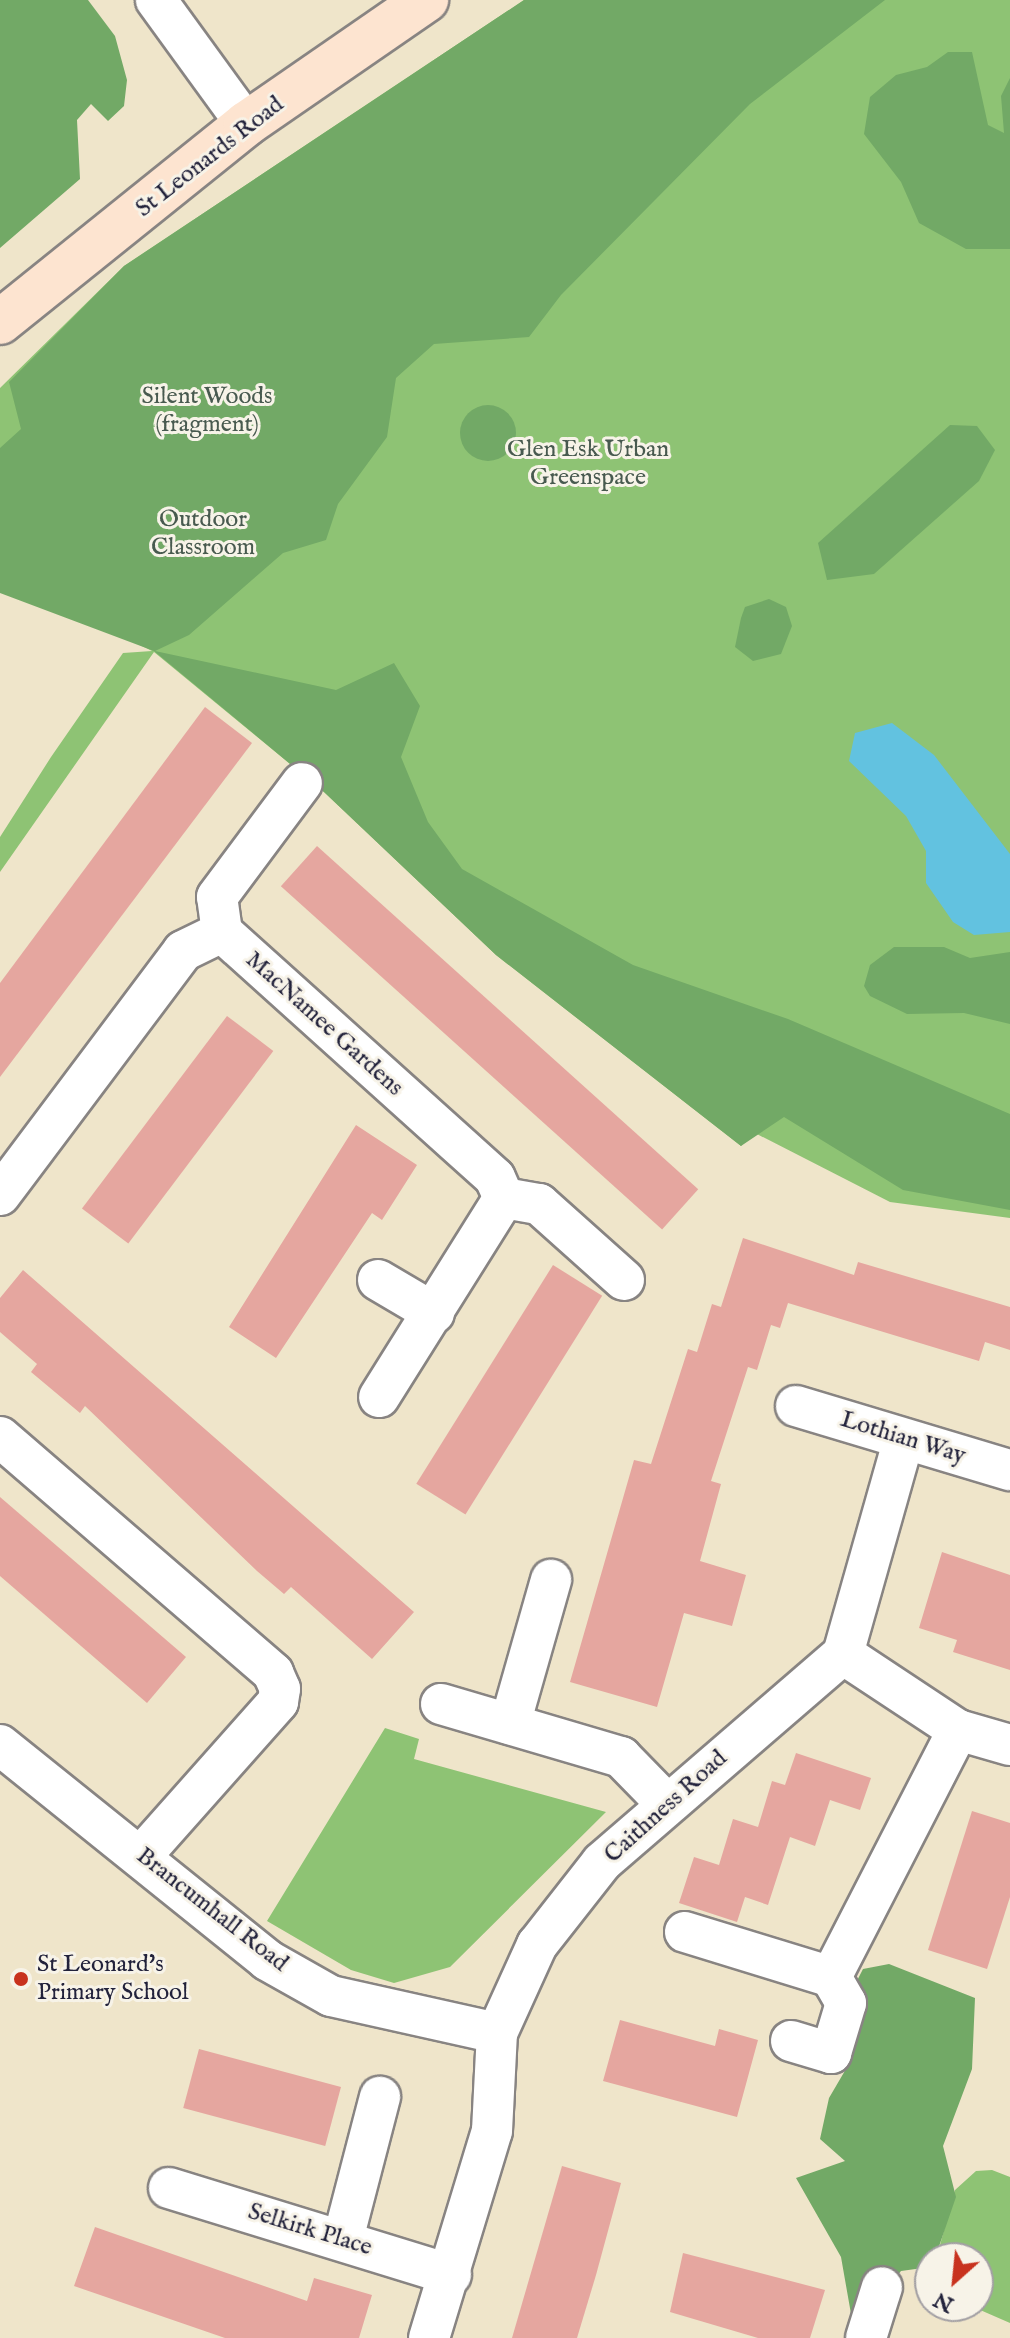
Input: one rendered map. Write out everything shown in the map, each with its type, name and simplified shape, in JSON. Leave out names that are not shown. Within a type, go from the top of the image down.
[{"type":"street","points":[[156,0],[246,124]]},
{"type":"street","name":"St Leonards Road","points":[[0,322],[246,124],[426,0]]},
{"type":"street","points":[[0,1195],[183,951],[222,932],[217,897],[302,783]]},
{"type":"street","name":"MacNamee Gardens","points":[[222,932],[495,1178],[504,1198]]},
{"type":"street","points":[[379,1397],[504,1198],[539,1204],[624,1280]]},
{"type":"street","points":[[378,1280],[434,1313]]},
{"type":"street","name":"Lothian Way","points":[[796,1406],[1010,1470]]},
{"type":"street","points":[[0,1437],[273,1673],[280,1689],[278,1702],[142,1855]]},
{"type":"street","points":[[904,1439],[843,1654],[958,1730],[1010,1745]]},
{"type":"street","points":[[510,1724],[551,1580]]},
{"type":"street","name":"Caithness Road","points":[[429,2338],[451,2275],[492,2131],[497,2033],[537,1945],[602,1862],[843,1654]]},
{"type":"street","points":[[441,1704],[621,1757],[667,1804]]},
{"type":"street","points":[[831,1977],[958,1730]]},
{"type":"street","name":"Brancumhall Road","points":[[0,1745],[142,1855],[267,1960],[331,1996],[497,2033]]},
{"type":"street","points":[[685,1932],[831,1977],[846,2003],[831,2053],[791,2041]]},
{"type":"street","points":[[343,2239],[380,2097]]},
{"type":"street","name":"Selkirk Place","points":[[169,2188],[343,2239],[451,2275]]},
{"type":"street","points":[[866,2338],[882,2287]]},
{"type":"green space","points":[[0,0],[88,0],[115,36],[127,80],[124,106],[108,121],[91,104],[77,120],[80,179],[0,248]]},
{"type":"green space","name":"Glen Esk Urban Greenspace","points":[[524,0],[1010,0],[1010,1218],[890,1202],[751,1131],[741,1146],[496,955],[324,792],[154,652],[0,872],[0,837],[51,757],[123,653],[152,651],[0,575],[0,388],[124,266]]},
{"type":"green space","name":"Silent Woods (fragment)","points":[[524,0],[885,0],[750,104],[561,295],[529,337],[434,344],[396,378],[387,437],[338,504],[326,540],[283,553],[189,635],[155,651],[336,690],[394,663],[420,706],[401,757],[428,822],[462,869],[633,965],[788,1019],[1010,1114],[1010,1210],[903,1190],[784,1117],[741,1146],[496,955],[324,792],[154,651],[0,593],[0,448],[21,429],[9,382],[124,266]]},
{"type":"green space","points":[[948,52],[972,52],[988,125],[1004,133],[1001,96],[1010,78],[1010,249],[966,249],[919,223],[901,182],[864,134],[870,97],[896,75],[927,67]]},
{"type":"green space","points":[[488,405],[508,413],[516,433],[508,453],[488,461],[468,453],[460,433],[468,413]]},
{"type":"green space","points":[[950,425],[977,426],[995,450],[979,481],[874,574],[827,580],[818,543]]},
{"type":"green space","points":[[769,599],[786,607],[792,626],[781,654],[753,661],[735,647],[741,618],[745,607]]},
{"type":"green space","points":[[894,947],[944,947],[970,958],[1010,952],[1010,1024],[964,1013],[907,1014],[870,996],[864,986],[870,965]]},
{"type":"green space","points":[[385,1728],[419,1739],[414,1759],[606,1812],[450,1967],[394,1983],[351,1970],[267,1921]]},
{"type":"green space","points":[[889,1964],[975,1998],[972,2069],[943,2146],[956,2197],[941,2242],[914,2242],[914,2269],[901,2271],[854,2331],[841,2257],[796,2178],[845,2161],[820,2139],[829,2098],[853,2057],[838,2018],[863,1969]]},
{"type":"green space","points":[[992,2170],[1010,2177],[1010,2323],[994,2316],[994,2242],[941,2242],[955,2190],[976,2171]]},
{"type":"water","points":[[892,723],[934,755],[1010,854],[1010,932],[974,935],[953,922],[926,883],[926,851],[906,816],[849,761],[855,733]]},
{"type":"building","points":[[205,707],[252,743],[0,1077],[0,983]]},
{"type":"building","points":[[317,846],[698,1189],[662,1229],[281,886]]},
{"type":"building","points":[[227,1016],[273,1051],[128,1243],[82,1208]]},
{"type":"building","points":[[356,1125],[417,1165],[382,1220],[372,1213],[276,1358],[229,1327]]},
{"type":"building","points":[[743,1238],[854,1275],[858,1262],[1010,1307],[1010,1350],[985,1342],[979,1361],[788,1303],[780,1328],[771,1325],[757,1370],[748,1367],[711,1481],[721,1484],[700,1561],[746,1575],[732,1626],[684,1613],[657,1707],[570,1682],[634,1460],[651,1464],[688,1349],[697,1352],[712,1304],[721,1307]]},
{"type":"building","points":[[553,1265],[602,1296],[465,1515],[416,1484]]},
{"type":"building","points":[[23,1270],[414,1612],[372,1659],[291,1587],[284,1594],[257,1571],[85,1406],[80,1413],[31,1372],[37,1364],[0,1332],[0,1298]]},
{"type":"building","points":[[0,1497],[186,1657],[147,1703],[0,1576]]},
{"type":"building","points":[[942,1552],[1010,1575],[1010,1670],[953,1652],[957,1640],[919,1628]]},
{"type":"building","points":[[796,1753],[871,1778],[860,1810],[830,1800],[815,1846],[790,1837],[768,1905],[745,1897],[737,1922],[679,1903],[694,1857],[719,1865],[733,1819],[758,1827],[772,1781],[785,1785]]},
{"type":"building","points":[[972,1811],[1010,1823],[1010,1897],[987,1969],[928,1950]]},
{"type":"building","points":[[620,2020],[715,2046],[719,2029],[758,2040],[737,2117],[603,2081]]},
{"type":"building","points":[[199,2049],[341,2087],[325,2146],[183,2108]]},
{"type":"building","points":[[562,2166],[621,2183],[596,2275],[577,2338],[512,2338]]},
{"type":"building","points":[[95,2227],[307,2301],[314,2278],[372,2295],[359,2338],[225,2338],[74,2286]]},
{"type":"building","points":[[683,2253],[825,2290],[810,2338],[758,2338],[670,2312]]},
{"type":"place","name":"St Leonard's Primary School","points":[[21,1979]]},
{"type":"park label","name":"Outdoor Classroom","points":[[203,534]]}]
